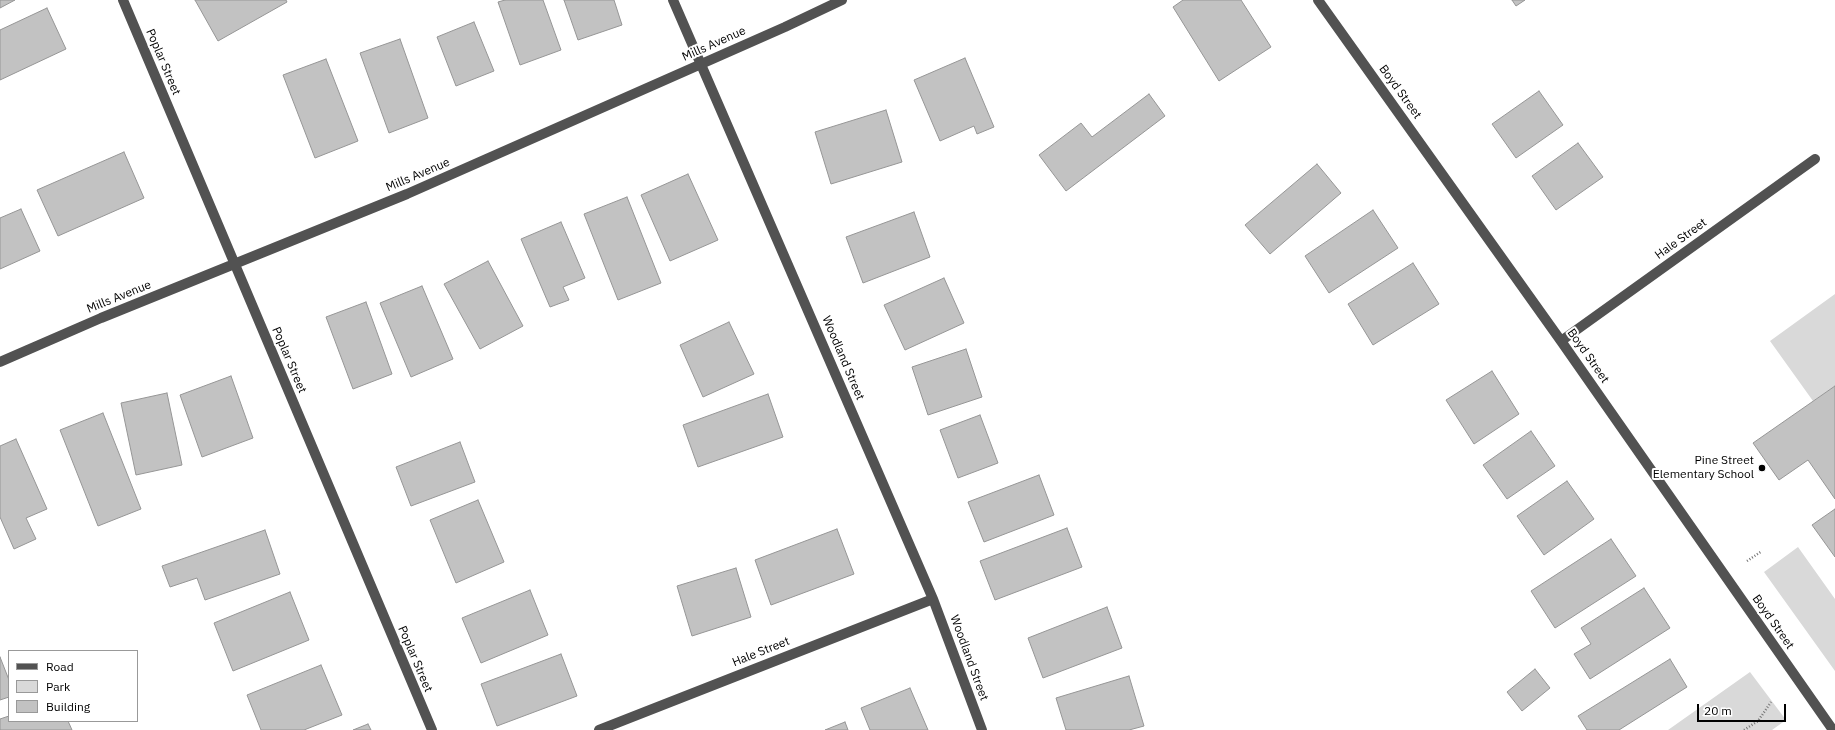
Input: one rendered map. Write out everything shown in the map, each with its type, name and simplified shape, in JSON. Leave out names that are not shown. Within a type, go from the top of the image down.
[{"type":"street","name":"Poplar Street","points":[[124,0],[234,264],[432,730]]},
{"type":"street","name":"Woodland Street","points":[[673,0],[933,599],[982,730]]},
{"type":"street","name":"Mills Avenue","points":[[0,362],[101,318],[407,194],[842,0]]},
{"type":"street","name":"Boyd Street","points":[[1318,0],[1561,341],[1833,730]]},
{"type":"street","name":"Hale Street","points":[[1561,341],[1815,159]]},
{"type":"street","name":"Hale Street","points":[[599,730],[933,599]]},
{"type":"path","points":[[1747,561],[1762,551]]},
{"type":"path","points":[[1744,730],[1758,721],[1771,702]]},
{"type":"green space","points":[[1835,294],[1835,386],[1813,401],[1770,341]]},
{"type":"green space","points":[[1798,547],[1835,599],[1835,671],[1764,572]]},
{"type":"green space","points":[[1750,672],[1786,720],[1772,730],[1668,730]]},
{"type":"building","points":[[0,0],[15,0],[0,8]]},
{"type":"building","points":[[195,0],[286,0],[287,2],[218,41]]},
{"type":"building","points":[[505,0],[543,0],[561,50],[520,65],[498,2]]},
{"type":"building","points":[[564,0],[614,0],[622,25],[578,40]]},
{"type":"building","points":[[1183,0],[1241,0],[1271,47],[1219,81],[1173,7]]},
{"type":"building","points":[[1512,0],[1525,0],[1516,6]]},
{"type":"building","points":[[47,8],[66,49],[0,80],[0,30]]},
{"type":"building","points":[[474,22],[494,71],[456,86],[437,37]]},
{"type":"building","points":[[400,39],[428,118],[389,133],[360,53]]},
{"type":"building","points":[[965,58],[994,127],[977,134],[974,126],[940,141],[914,80]]},
{"type":"building","points":[[326,59],[358,141],[315,158],[283,75]]},
{"type":"building","points":[[1539,91],[1563,125],[1516,158],[1492,124]]},
{"type":"building","points":[[1149,94],[1165,116],[1066,191],[1039,155],[1081,123],[1092,137]]},
{"type":"building","points":[[886,110],[902,162],[831,184],[815,132]]},
{"type":"building","points":[[1578,143],[1603,177],[1556,210],[1532,176]]},
{"type":"building","points":[[124,152],[144,198],[58,236],[37,190]]},
{"type":"building","points":[[1317,164],[1341,193],[1270,254],[1245,225]]},
{"type":"building","points":[[688,174],[718,240],[670,261],[641,195]]},
{"type":"building","points":[[627,197],[661,283],[618,300],[584,214]]},
{"type":"building","points":[[21,209],[40,251],[0,269],[0,218]]},
{"type":"building","points":[[1373,210],[1398,248],[1329,293],[1305,256]]},
{"type":"building","points":[[914,212],[930,257],[863,283],[846,237]]},
{"type":"building","points":[[561,222],[585,278],[563,287],[569,300],[550,307],[521,239]]},
{"type":"building","points":[[488,261],[523,326],[480,349],[444,284]]},
{"type":"building","points":[[1413,263],[1439,304],[1373,345],[1348,304]]},
{"type":"building","points":[[944,278],[964,323],[905,350],[884,305]]},
{"type":"building","points":[[422,286],[453,359],[411,377],[380,303]]},
{"type":"building","points":[[366,302],[392,374],[353,389],[326,317]]},
{"type":"building","points":[[729,322],[754,374],[703,397],[680,345]]},
{"type":"building","points":[[966,349],[982,397],[928,415],[912,367]]},
{"type":"building","points":[[1492,371],[1519,414],[1474,444],[1446,400]]},
{"type":"building","points":[[231,376],[253,438],[202,457],[180,395]]},
{"type":"building","points":[[1835,386],[1835,499],[1808,460],[1779,480],[1753,443]]},
{"type":"building","points":[[167,393],[182,465],[136,475],[121,403]]},
{"type":"building","points":[[768,394],[783,437],[698,467],[683,425]]},
{"type":"building","points":[[103,413],[141,509],[98,526],[60,430]]},
{"type":"building","points":[[980,415],[998,463],[958,478],[940,430]]},
{"type":"building","points":[[1531,431],[1555,466],[1507,499],[1483,465]]},
{"type":"building","points":[[16,439],[47,509],[26,518],[36,539],[14,549],[0,517],[0,446]]},
{"type":"building","points":[[460,442],[475,482],[411,506],[396,467]]},
{"type":"building","points":[[1039,475],[1054,515],[984,542],[968,502]]},
{"type":"building","points":[[1567,481],[1594,519],[1544,555],[1517,516]]},
{"type":"building","points":[[478,500],[504,562],[456,583],[430,520]]},
{"type":"building","points":[[1835,509],[1835,557],[1812,525]]},
{"type":"building","points":[[1067,528],[1082,567],[995,600],[980,561]]},
{"type":"building","points":[[837,529],[854,574],[771,605],[755,560]]},
{"type":"building","points":[[265,530],[280,574],[205,600],[197,578],[170,587],[162,566]]},
{"type":"building","points":[[1611,539],[1636,576],[1555,628],[1531,591]]},
{"type":"building","points":[[736,568],[751,617],[692,636],[677,586]]},
{"type":"building","points":[[1644,588],[1670,628],[1590,679],[1574,654],[1591,644],[1581,628]]},
{"type":"building","points":[[530,590],[548,635],[481,663],[462,618]]},
{"type":"building","points":[[290,592],[309,640],[233,671],[214,623]]},
{"type":"building","points":[[1107,607],[1122,648],[1043,678],[1028,638]]},
{"type":"building","points":[[561,654],[577,696],[497,726],[481,684]]},
{"type":"building","points":[[0,657],[8,677],[8,697],[0,700]]},
{"type":"building","points":[[1670,659],[1687,687],[1619,730],[1587,730],[1578,716]]},
{"type":"building","points":[[321,665],[342,715],[304,730],[261,730],[247,695]]},
{"type":"building","points":[[1535,669],[1550,688],[1522,711],[1507,692]]},
{"type":"building","points":[[1129,676],[1144,726],[1129,730],[1066,730],[1056,698]]},
{"type":"building","points":[[910,688],[928,730],[870,730],[861,708]]},
{"type":"building","points":[[8,716],[8,722],[68,722],[72,730],[0,730],[0,719]]},
{"type":"building","points":[[845,722],[848,730],[825,730]]},
{"type":"building","points":[[368,724],[371,730],[353,730]]},
{"type":"place","name":"Pine Street Elementary School","points":[[1762,468]]}]
